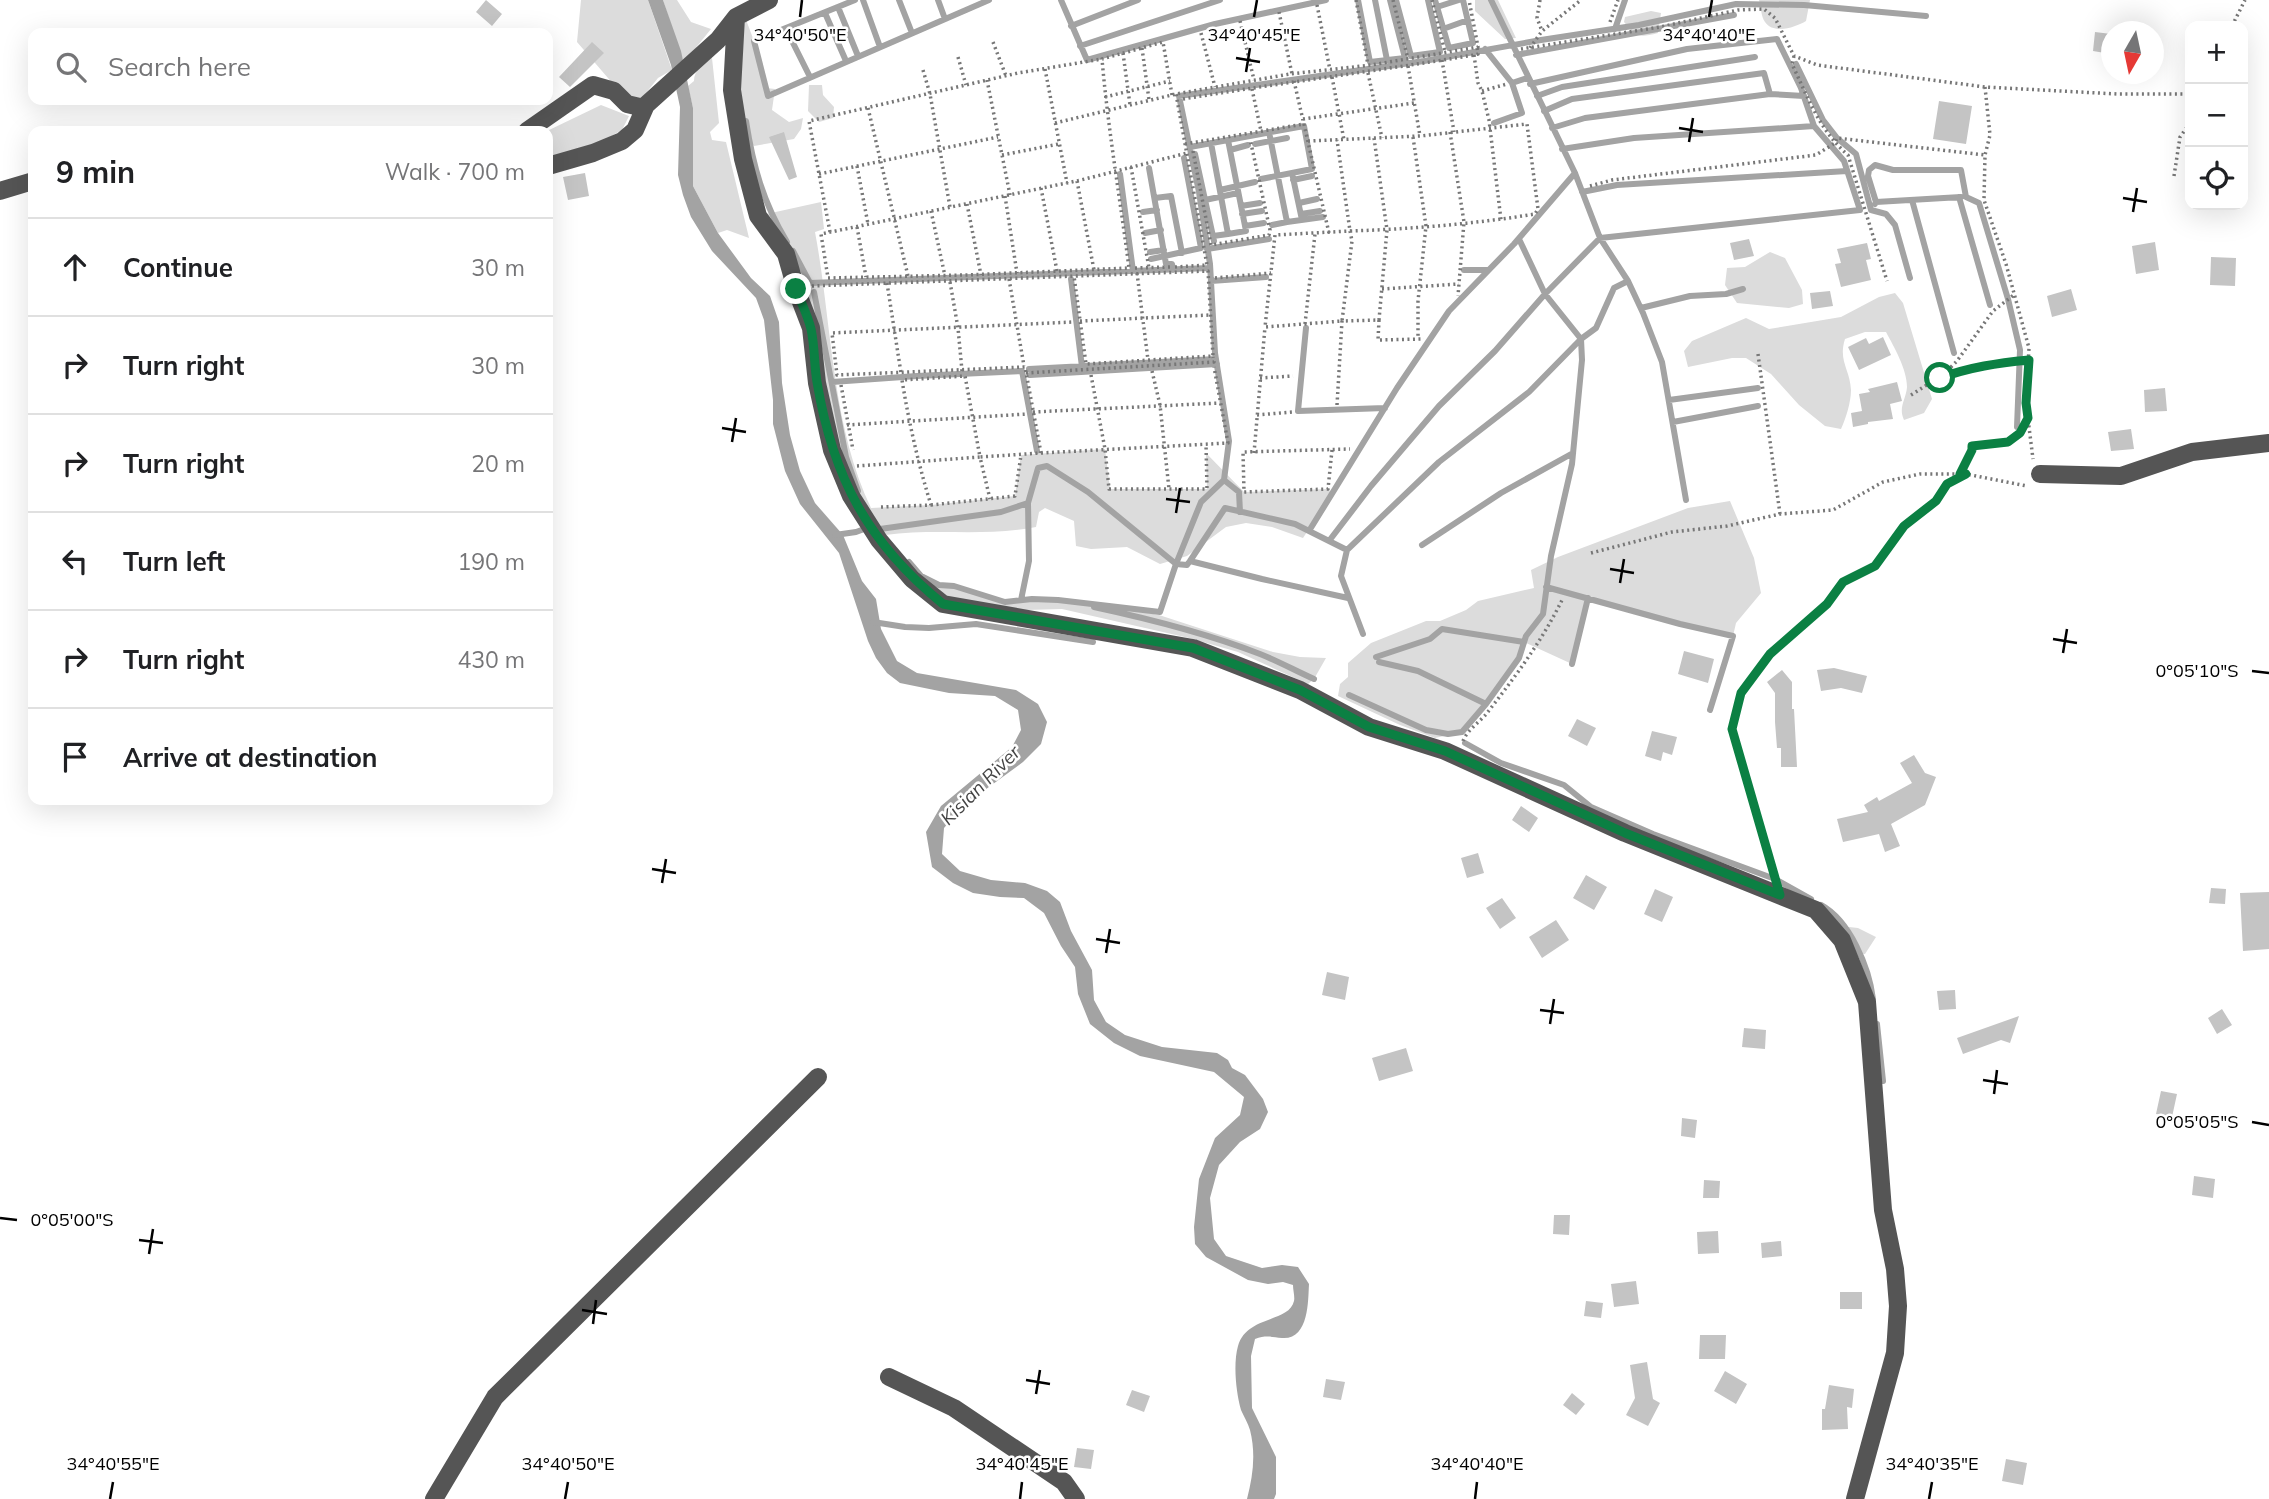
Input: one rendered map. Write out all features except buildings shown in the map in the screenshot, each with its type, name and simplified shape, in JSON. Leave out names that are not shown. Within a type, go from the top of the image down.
[{"type":"street","points":[[553,165],[622,141],[635,130],[645,106],[718,40],[736,17],[769,0]]},
{"type":"street","points":[[736,17],[733,90],[743,159],[758,216],[786,254],[811,328],[817,383],[832,450],[851,496],[879,540],[912,579],[943,604],[1193,648],[1300,690],[1369,727],[1457,756],[1625,833],[1816,910],[1842,940],[1867,1002],[1883,1210],[1895,1269],[1898,1306],[1895,1353],[1855,1499]]},
{"type":"street","points":[[534,126],[593,85],[614,91],[627,104],[645,106]]},
{"type":"street","points":[[0,191],[28,183]]},
{"type":"street","points":[[2040,474],[2121,476],[2192,452],[2269,443]]},
{"type":"street","points":[[434,1499],[495,1397],[818,1077]]},
{"type":"street","points":[[889,1377],[954,1408],[1064,1482],[1076,1499]]},
{"type":"path","points":[[1356,0],[1382,138]]},
{"type":"path","points":[[1393,0],[1408,59]]},
{"type":"path","points":[[1432,0],[1445,52]]},
{"type":"path","points":[[1469,0],[1478,83],[1489,129],[1501,220]]},
{"type":"path","points":[[1540,0],[1537,18],[1542,32]]},
{"type":"path","points":[[1531,48],[1542,32],[1581,0]]},
{"type":"path","points":[[1610,22],[1618,0]]},
{"type":"path","points":[[2234,21],[2245,0]]},
{"type":"path","points":[[1317,5],[1331,69]]},
{"type":"path","points":[[1521,49],[1660,27],[1738,10],[1764,9],[1775,18],[1794,56],[1793,64],[1818,119],[1835,143],[1849,155],[1888,281]]},
{"type":"path","points":[[1279,12],[1292,74]]},
{"type":"path","points":[[1240,21],[1254,80]]},
{"type":"path","points":[[1201,33],[1215,87]]},
{"type":"path","points":[[993,42],[1006,76]]},
{"type":"path","points":[[830,232],[809,121],[986,80],[1102,59],[1163,42],[1185,145],[1190,152],[1211,245],[1269,235],[1387,230],[1501,220],[1535,214],[1538,209],[1527,124],[1413,137],[1308,141]]},
{"type":"path","points":[[1055,123],[1174,94],[1476,47]]},
{"type":"path","points":[[1142,48],[1149,100]]},
{"type":"path","points":[[1123,53],[1130,106]]},
{"type":"path","points":[[1183,99],[1476,54]]},
{"type":"path","points":[[1794,56],[1817,65],[1985,87],[2117,94],[2185,94]]},
{"type":"path","points":[[958,57],[967,85]]},
{"type":"path","points":[[1102,59],[1105,97],[1116,171],[1129,268],[828,278],[821,234],[1077,181],[1116,171],[1131,167],[1190,152]]},
{"type":"path","points":[[1442,60],[1464,222],[1458,296]]},
{"type":"path","points":[[1408,66],[1420,136]]},
{"type":"path","points":[[1045,69],[1067,183]]},
{"type":"path","points":[[923,70],[930,94],[950,207]]},
{"type":"path","points":[[1332,77],[1344,140]]},
{"type":"path","points":[[986,80],[1002,155],[1017,273]]},
{"type":"path","points":[[1105,97],[1170,80]]},
{"type":"path","points":[[1294,81],[1329,233]]},
{"type":"path","points":[[1482,91],[1507,85]]},
{"type":"path","points":[[1591,553],[1672,531],[1727,526],[1780,514],[1833,510],[1883,482],[1920,474],[1966,474],[2024,486],[2050,485],[2033,462],[2026,403],[2029,348],[2015,294],[1984,200],[1985,155],[1990,135],[1985,87]]},
{"type":"path","points":[[1252,88],[1261,131]]},
{"type":"path","points":[[1185,145],[1338,113],[1414,103]]},
{"type":"path","points":[[868,108],[908,276]]},
{"type":"path","points":[[2174,176],[2180,137],[2185,130]]},
{"type":"path","points":[[819,174],[998,137]]},
{"type":"path","points":[[1413,137],[1426,226],[1418,340]]},
{"type":"path","points":[[1374,138],[1387,230],[1378,340],[1424,340]]},
{"type":"path","points":[[1590,186],[1625,178],[1816,155],[1835,143],[1837,138],[1985,155]]},
{"type":"path","points":[[1250,139],[1269,235]]},
{"type":"path","points":[[1337,140],[1352,241],[1342,321],[1337,405]]},
{"type":"path","points":[[1002,155],[1059,144]]},
{"type":"path","points":[[1136,271],[1208,265],[1190,152]]},
{"type":"path","points":[[857,166],[868,224]]},
{"type":"path","points":[[1131,167],[1149,268]]},
{"type":"path","points":[[1077,181],[1094,270]]},
{"type":"path","points":[[1041,188],[1057,271]]},
{"type":"path","points":[[967,204],[981,275]]},
{"type":"path","points":[[931,211],[945,276]]},
{"type":"path","points":[[857,227],[866,277]]},
{"type":"path","points":[[1305,324],[1315,234]]},
{"type":"path","points":[[1254,453],[1275,235]]},
{"type":"path","points":[[1136,271],[1148,360]]},
{"type":"path","points":[[808,286],[950,282],[1136,271],[1208,271],[1213,356],[1228,443],[857,466],[860,475]]},
{"type":"path","points":[[1215,278],[1271,272]]},
{"type":"path","points":[[1074,276],[1086,364],[1213,356]]},
{"type":"path","points":[[1009,279],[1041,453]]},
{"type":"path","points":[[950,282],[962,371]]},
{"type":"path","points":[[887,283],[901,373]]},
{"type":"path","points":[[1382,289],[1459,284]]},
{"type":"path","points":[[1940,378],[1957,361],[1993,311],[2015,294]]},
{"type":"path","points":[[1080,321],[1210,315]]},
{"type":"path","points":[[1265,327],[1379,320]]},
{"type":"path","points":[[1072,322],[832,332],[837,375],[1214,364]]},
{"type":"path","points":[[1758,354],[1780,514]]},
{"type":"path","points":[[1911,395],[1940,378],[1961,370],[1994,363],[2029,360]]},
{"type":"path","points":[[1152,371],[1160,405],[1170,489]]},
{"type":"path","points":[[1091,375],[1110,489],[1208,489],[1206,444]]},
{"type":"path","points":[[931,505],[917,461],[902,380],[965,376],[990,499]]},
{"type":"path","points":[[1260,378],[1293,376]]},
{"type":"path","points":[[841,385],[854,452]]},
{"type":"path","points":[[1033,412],[1220,403]]},
{"type":"path","points":[[1257,415],[1292,412]]},
{"type":"path","points":[[847,425],[1027,414]]},
{"type":"path","points":[[1960,474],[1972,446],[2008,442],[2020,433],[2028,418]]},
{"type":"path","points":[[1332,450],[1328,489],[1244,492],[1243,452],[1350,449]]},
{"type":"path","points":[[871,508],[1015,496],[1021,454]]},
{"type":"path","points":[[1780,895],[1732,729],[1741,693],[1770,654],[1827,604],[1843,582],[1875,566],[1904,526],[1936,501],[1947,484],[1966,474]]},
{"type":"path","points":[[1457,756],[1465,735],[1487,713],[1536,647],[1549,628],[1562,600]]},
{"type":"shaded area","points":[[581,0],[648,0],[672,70],[658,78],[638,103],[614,85],[577,42]]},
{"type":"shaded area","points":[[663,0],[677,0],[691,22],[711,29],[683,61]]},
{"type":"shaded area","points":[[1475,0],[1498,0],[1516,38],[1505,39],[1475,11]]},
{"type":"shaded area","points":[[1759,0],[1810,0],[1806,21],[1779,29],[1769,26],[1764,20]]},
{"type":"shaded area","points":[[1651,11],[1661,13],[1658,33],[1638,35],[1624,22],[1625,17]]},
{"type":"shaded area","points":[[745,17],[766,88],[775,89],[772,110],[789,122],[803,118],[801,129],[794,139],[754,146],[728,118],[737,82]]},
{"type":"shaded area","points":[[712,58],[719,123],[710,132],[712,140],[726,142],[749,238],[727,230],[718,233],[693,186],[693,108],[688,86],[694,81],[700,68]]},
{"type":"shaded area","points":[[809,85],[822,85],[823,95],[834,107],[833,118],[819,122],[808,111]]},
{"type":"shaded area","points":[[601,105],[629,116],[622,130],[597,144],[553,157],[553,128]]},
{"type":"shaded area","points":[[821,202],[824,229],[815,232],[834,372],[848,442],[871,508],[1015,496],[1021,455],[1105,449],[1110,489],[1207,489],[1206,453],[1244,492],[1328,489],[1332,494],[1303,538],[1272,527],[1246,523],[1226,527],[1187,556],[1160,564],[1127,547],[1091,549],[1076,546],[1074,521],[1045,508],[1039,512],[1036,527],[885,535],[856,497],[837,444],[816,328],[762,215]]},
{"type":"shaded area","points":[[1770,252],[1785,258],[1802,290],[1803,304],[1789,308],[1737,303],[1725,285],[1727,268],[1745,267]]},
{"type":"shaded area","points":[[1895,293],[1903,303],[1932,399],[1924,413],[1904,420],[1902,411],[1907,387],[1905,373],[1886,332],[1865,332],[1845,339],[1843,353],[1851,390],[1841,429],[1825,426],[1799,405],[1771,374],[1746,358],[1732,358],[1688,367],[1684,351],[1692,341],[1746,318],[1769,329],[1841,317],[1879,297]]},
{"type":"shaded area","points":[[1730,501],[1754,558],[1761,593],[1736,623],[1733,636],[1588,598],[1572,664],[1524,642],[1519,658],[1462,732],[1435,738],[1338,696],[1340,684],[1348,677],[1348,663],[1371,643],[1426,621],[1440,621],[1466,610],[1478,601],[1534,588],[1531,570],[1558,557],[1688,508]]},
{"type":"shaded area","points":[[921,576],[939,585],[954,586],[1005,602],[1032,599],[1083,602],[1159,615],[1273,652],[1326,658],[1308,684],[1238,652],[1189,638],[1062,609],[995,611],[944,600]]},
{"type":"shaded area","points":[[1840,926],[1858,928],[1876,937],[1865,954],[1857,954]]},
{"type":"water","name":"Kisian River","points":[[648,0],[663,0],[681,51],[693,108],[693,186],[718,233],[751,278],[770,296],[779,322],[782,383],[790,435],[800,471],[815,503],[843,535],[862,581],[876,599],[881,629],[897,661],[917,673],[1016,690],[1038,704],[1047,722],[1041,744],[1023,762],[963,806],[944,828],[942,854],[960,871],[991,880],[1025,883],[1047,891],[1060,902],[1071,931],[1092,970],[1094,1000],[1106,1022],[1125,1035],[1162,1047],[1217,1053],[1228,1060],[1232,1068],[1245,1075],[1263,1099],[1268,1112],[1260,1129],[1240,1142],[1219,1165],[1210,1198],[1214,1239],[1226,1256],[1262,1268],[1282,1265],[1298,1267],[1309,1284],[1305,1318],[1297,1333],[1291,1337],[1255,1339],[1251,1356],[1252,1408],[1276,1457],[1274,1499],[1247,1499],[1253,1448],[1250,1430],[1239,1403],[1236,1361],[1238,1346],[1250,1329],[1291,1308],[1294,1299],[1293,1285],[1248,1280],[1206,1257],[1195,1244],[1199,1179],[1215,1138],[1240,1115],[1244,1097],[1214,1072],[1140,1056],[1114,1043],[1090,1024],[1078,994],[1075,967],[1044,913],[1024,898],[973,893],[953,883],[932,867],[926,832],[941,806],[1012,747],[1021,730],[1018,710],[995,696],[949,693],[900,683],[887,673],[876,658],[839,553],[800,504],[785,471],[773,424],[764,320],[756,298],[712,251],[691,217],[683,195],[678,175],[680,107],[671,65]]},
{"type":"waterway","points":[[855,0],[754,41],[768,96],[989,0]]},
{"type":"waterway","points":[[863,0],[880,47]]},
{"type":"waterway","points":[[899,0],[912,33]]},
{"type":"waterway","points":[[938,0],[945,19]]},
{"type":"waterway","points":[[1061,0],[1087,60],[1215,24],[1326,0]]},
{"type":"waterway","points":[[1071,26],[1138,0]]},
{"type":"waterway","points":[[1080,46],[1220,0]]},
{"type":"waterway","points":[[1358,0],[1370,62],[1405,58],[1390,0]]},
{"type":"waterway","points":[[1375,0],[1387,60]]},
{"type":"waterway","points":[[1396,0],[1411,56],[1440,52],[1428,0]]},
{"type":"waterway","points":[[1435,0],[1449,48],[1473,43],[1463,0]]},
{"type":"waterway","points":[[1437,7],[1459,0]]},
{"type":"waterway","points":[[1491,0],[1575,173],[1600,238],[1628,281],[1643,313],[1662,362],[1686,500]]},
{"type":"waterway","points":[[1615,29],[1625,0]]},
{"type":"waterway","points":[[909,562],[921,576],[939,585],[954,586],[1005,602],[1058,600],[1160,612],[1201,502],[1224,480],[1229,441],[1215,353],[1210,264],[1199,192],[1179,96],[1424,61],[1639,25],[1736,4],[1804,5],[1926,16]]},
{"type":"waterway","points":[[838,7],[858,56]]},
{"type":"waterway","points":[[825,13],[846,61]]},
{"type":"waterway","points":[[1516,55],[1734,15]]},
{"type":"waterway","points":[[1443,29],[1468,20]]},
{"type":"waterway","points":[[786,29],[810,77]]},
{"type":"waterway","points":[[1530,84],[1687,49],[1777,39],[1801,88],[1814,126]]},
{"type":"waterway","points":[[1485,49],[1512,83]]},
{"type":"waterway","points":[[1537,96],[1562,87],[1755,57]]},
{"type":"waterway","points":[[1796,64],[1823,120],[1837,138],[1856,154],[1871,210]]},
{"type":"waterway","points":[[1544,111],[1572,99],[1764,73],[1770,94]]},
{"type":"waterway","points":[[1494,123],[1522,113],[1512,83],[1527,78]]},
{"type":"waterway","points":[[1552,128],[1585,118],[1770,94],[1804,96]]},
{"type":"waterway","points":[[746,121],[760,183],[771,213],[787,242]]},
{"type":"waterway","points":[[1190,147],[1304,126],[1312,169],[1261,179]]},
{"type":"waterway","points":[[1329,541],[1371,486],[1439,406],[1495,351],[1545,294],[1600,238],[1860,210],[1844,161],[1814,126],[1634,138],[1562,149]]},
{"type":"waterway","points":[[1269,132],[1287,222],[1323,217]]},
{"type":"waterway","points":[[1255,144],[1287,138]]},
{"type":"waterway","points":[[1228,140],[1246,231],[1228,234]]},
{"type":"waterway","points":[[1211,143],[1228,234],[1213,236]]},
{"type":"waterway","points":[[1230,150],[1248,145]]},
{"type":"waterway","points":[[1195,154],[1214,241]]},
{"type":"waterway","points":[[1151,259],[1201,248],[1184,158]]},
{"type":"waterway","points":[[1876,202],[1868,176],[1869,170],[1875,165],[1893,170],[1961,170],[1966,197],[1979,203],[2008,299],[2020,350],[2017,427]]},
{"type":"waterway","points":[[1149,168],[1166,264],[1172,264],[1173,270]]},
{"type":"waterway","points":[[1582,192],[1617,185],[1847,171]]},
{"type":"waterway","points":[[1292,173],[1302,220]]},
{"type":"waterway","points":[[1309,531],[1397,388],[1449,311],[1514,244],[1575,173]]},
{"type":"waterway","points":[[1120,174],[1133,271]]},
{"type":"waterway","points":[[1293,180],[1312,176]]},
{"type":"waterway","points":[[1220,190],[1255,182]]},
{"type":"waterway","points":[[1205,200],[1238,193]]},
{"type":"waterway","points":[[1155,198],[1171,196],[1182,253]]},
{"type":"waterway","points":[[1959,197],[1990,305]]},
{"type":"waterway","points":[[1875,204],[1961,197]]},
{"type":"waterway","points":[[1299,203],[1317,199]]},
{"type":"waterway","points":[[1912,200],[1954,353]]},
{"type":"waterway","points":[[1241,206],[1260,203]]},
{"type":"waterway","points":[[1143,212],[1157,210]]},
{"type":"waterway","points":[[1871,210],[1886,214],[1895,225],[1910,278]]},
{"type":"waterway","points":[[1242,214],[1262,211]]},
{"type":"waterway","points":[[1301,214],[1320,211]]},
{"type":"waterway","points":[[1272,225],[1287,222]]},
{"type":"waterway","points":[[1245,226],[1264,223]]},
{"type":"waterway","points":[[1145,233],[1161,230]]},
{"type":"waterway","points":[[1207,249],[1269,239]]},
{"type":"waterway","points":[[1363,634],[1341,576],[1347,550],[1439,462],[1529,392],[1581,339],[1545,294],[1519,239]]},
{"type":"waterway","points":[[1150,252],[1164,250]]},
{"type":"waterway","points":[[793,251],[810,283],[1210,268]]},
{"type":"waterway","points":[[1464,270],[1488,270]]},
{"type":"waterway","points":[[1211,281],[1266,277]]},
{"type":"waterway","points":[[1071,279],[1082,367]]},
{"type":"waterway","points":[[1349,695],[1426,730],[1448,734],[1462,732],[1519,658],[1526,636],[1543,614],[1551,556],[1572,464],[1582,360],[1581,339],[1596,328],[1614,288],[1628,281]]},
{"type":"waterway","points":[[1641,308],[1690,296],[1726,294],[1743,289]]},
{"type":"waterway","points":[[814,292],[846,457],[858,491]]},
{"type":"waterway","points":[[1306,328],[1298,411],[1385,408]]},
{"type":"waterway","points":[[1029,369],[1216,359]]},
{"type":"waterway","points":[[1030,375],[1217,364]]},
{"type":"waterway","points":[[832,382],[1022,371],[1037,451]]},
{"type":"waterway","points":[[1669,400],[1758,388]]},
{"type":"waterway","points":[[1673,422],[1758,406]]},
{"type":"waterway","points":[[1422,545],[1501,493],[1573,453]]},
{"type":"waterway","points":[[880,529],[1001,512],[1028,503],[1038,468],[1047,466],[1088,492],[1176,564],[1187,565],[1190,561],[1348,598]]},
{"type":"waterway","points":[[1224,480],[1239,492],[1240,512]]},
{"type":"waterway","points":[[1021,600],[1029,561],[1028,503]]},
{"type":"waterway","points":[[1190,561],[1225,508],[1295,524],[1347,550]]},
{"type":"waterway","points":[[835,535],[867,528]]},
{"type":"waterway","points":[[1546,587],[1733,636],[1710,710]]},
{"type":"waterway","points":[[1572,664],[1588,598]]},
{"type":"waterway","points":[[1094,607],[1219,639],[1314,679]]},
{"type":"waterway","points":[[873,622],[929,628],[976,624],[1093,642]]},
{"type":"waterway","points":[[1376,657],[1430,639],[1442,629],[1524,642]]},
{"type":"waterway","points":[[1379,662],[1418,671],[1486,704]]},
{"type":"waterway","points":[[1465,743],[1501,763],[1564,785],[1591,807],[1653,834],[1775,879],[1811,899]]},
{"type":"waterway","points":[[1821,905],[1831,912],[1849,933],[1862,959],[1873,999]]},
{"type":"waterway","points":[[1877,1024],[1883,1081]]},
{"type":"route","points":[[796,289],[811,328],[817,383],[832,450],[851,496],[879,540],[912,579],[943,604],[1193,648],[1300,690],[1369,727],[1445,751],[1625,833],[1780,895],[1732,729],[1741,693],[1770,654],[1827,604],[1843,582],[1875,566],[1904,526],[1936,501],[1947,484],[1966,474],[1960,474],[1972,446],[2008,442],[2020,433],[2028,418],[2026,403],[2029,360],[1994,363],[1940,378]]}]
